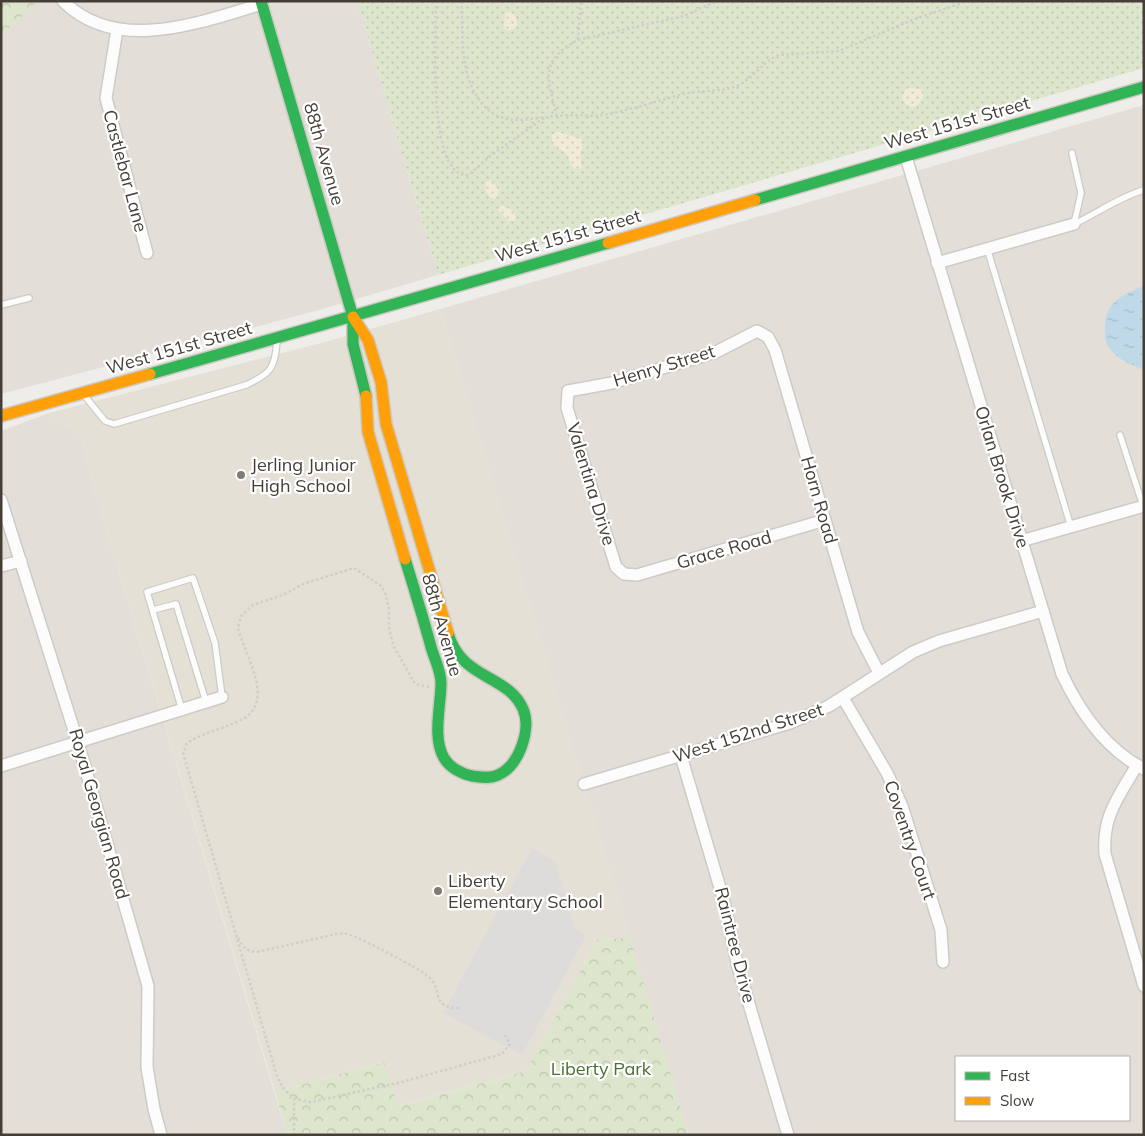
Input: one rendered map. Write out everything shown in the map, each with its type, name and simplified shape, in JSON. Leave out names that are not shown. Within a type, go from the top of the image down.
[{"type":"street","points":[[63,1],[80,16],[117,30],[179,29],[262,3]]},
{"type":"street","name":"88th Avenue","points":[[262,3],[352,317],[353,344],[366,389],[368,432],[438,668],[442,690],[439,745],[445,760],[462,774],[475,778],[485,778],[506,770],[521,750],[525,740],[526,728],[523,710],[511,692],[465,664],[451,645],[386,424],[381,382],[368,340],[352,317]]},
{"type":"street","name":"Castlebar Lane","points":[[117,30],[106,98],[147,253]]},
{"type":"street","name":"West 151st Street","points":[[1,416],[352,317],[1144,87]]},
{"type":"street","name":"Orlan Brook Drive","points":[[906,157],[1062,674],[1074,699],[1100,736],[1140,767]]},
{"type":"street","points":[[937,263],[1074,224]]},
{"type":"street","name":"Henry Street","points":[[568,390],[612,383],[716,352],[757,331]]},
{"type":"street","name":"Horn Road","points":[[757,331],[768,337],[774,350],[858,632],[880,673]]},
{"type":"street","name":"Valentina Drive","points":[[568,390],[567,408],[616,567],[624,574]]},
{"type":"street","name":"Royal Georgian Road","points":[[1,500],[78,743],[148,986],[147,1067],[154,1109],[162,1135]]},
{"type":"street","points":[[1021,541],[1143,506]]},
{"type":"street","name":"Grace Road","points":[[624,574],[637,575],[825,520]]},
{"type":"street","points":[[1,566],[21,561]]},
{"type":"street","name":"West 152nd Street","points":[[584,784],[790,723],[843,698],[880,673],[927,646],[1043,611]]},
{"type":"street","points":[[1,766],[222,697]]},
{"type":"street","name":"Coventry Court","points":[[843,698],[887,773],[902,806],[941,930],[943,962]]},
{"type":"street","name":"Raintree Drive","points":[[681,756],[724,898],[738,967],[788,1135]]},
{"type":"street","points":[[1140,767],[1114,804],[1106,822],[1104,838],[1105,854],[1144,986]]},
{"type":"lane","points":[[1072,154],[1081,192],[1074,224]]},
{"type":"lane","points":[[1074,224],[1105,209],[1127,195],[1144,190]]},
{"type":"lane","points":[[987,248],[1071,527]]},
{"type":"lane","points":[[1,305],[30,298]]},
{"type":"lane","points":[[82,393],[105,421],[114,424],[258,380],[269,373],[275,362],[278,338]]},
{"type":"lane","points":[[1120,434],[1143,506]]},
{"type":"lane","points":[[182,710],[147,592],[193,578],[215,643],[222,697]]},
{"type":"lane","points":[[153,610],[176,604],[206,702]]},
{"type":"path","points":[[436,1],[436,97],[444,151],[455,172],[464,176],[474,172],[490,156],[545,117]]},
{"type":"path","points":[[461,1],[462,56],[470,83],[488,110],[508,119],[524,121],[545,117],[606,114],[689,93],[735,86],[751,77],[770,58],[779,55],[840,50],[912,20],[968,1]]},
{"type":"path","points":[[578,40],[581,1]]},
{"type":"path","points":[[557,116],[548,67],[563,48],[578,40],[684,16],[717,1]]},
{"type":"path","points":[[442,690],[415,684],[392,645],[389,609],[385,592],[380,585],[358,568],[303,584],[285,594],[253,605],[245,610],[238,628],[258,686],[257,705],[245,719],[187,742],[184,753],[235,935],[281,1086],[285,1092],[294,1098],[311,1102],[402,1082],[502,1054],[510,1044],[506,1035]]},
{"type":"path","points":[[235,935],[245,949],[257,952],[336,934],[346,934],[370,944],[430,978],[439,1001],[448,1008],[461,1008]]},
{"type":"path","points":[[294,1098],[294,1135]]},
{"type":"shaded area","points":[[38,1],[357,1],[438,275],[319,310],[1,394],[1,36]]},
{"type":"shaded area","points":[[1144,105],[1144,1135],[689,1135],[440,309]]},
{"type":"shaded area","points":[[440,309],[630,938],[598,939],[526,1071],[397,1106],[383,1062],[275,1092],[95,491],[81,434],[49,413],[325,342]]},
{"type":"shaded area","points":[[49,413],[81,434],[95,491],[287,1135],[1,1135],[1,431]]},
{"type":"shaded area","points":[[532,848],[555,861],[575,928],[586,936],[522,1055],[443,1013]]},
{"type":"green space","points":[[1,1],[38,1],[1,36]]},
{"type":"green space","points":[[357,1],[1144,1],[1144,68],[438,275]]},
{"type":"green space","name":"Liberty Park","points":[[630,938],[689,1135],[287,1135],[275,1092],[384,1062],[398,1106],[526,1071],[598,939]]},
{"type":"sand","points":[[511,11],[516,18],[517,24],[514,28],[507,31],[504,27],[505,14]]},
{"type":"sand","points":[[909,88],[920,89],[924,94],[919,104],[913,107],[905,104],[902,98],[905,90]]},
{"type":"sand","points":[[558,132],[582,139],[583,144],[580,155],[582,168],[575,169],[566,154],[552,143],[552,135]]},
{"type":"sand","points":[[491,180],[499,190],[497,197],[494,199],[488,194],[485,184]]},
{"type":"sand","points":[[500,206],[505,206],[514,212],[516,218],[514,221],[508,221],[498,210]]},
{"type":"water","points":[[1144,286],[1144,370],[1118,357],[1109,348],[1106,339],[1105,322],[1107,314],[1115,302],[1128,293]]},
{"type":"traffic: fast","points":[[261,1],[353,317],[353,344],[366,396]]},
{"type":"traffic: fast","points":[[755,200],[1144,87]]},
{"type":"traffic: fast","points":[[150,374],[608,243]]},
{"type":"traffic: fast","points":[[405,559],[440,674],[438,721],[440,750],[447,762],[460,772],[479,777],[498,775],[512,764],[522,746],[526,726],[523,709],[507,689],[463,660],[454,648],[448,633]]},
{"type":"traffic: slow","points":[[608,243],[755,200]]},
{"type":"traffic: slow","points":[[353,317],[368,340],[381,382],[386,424],[448,633]]},
{"type":"traffic: slow","points":[[1,416],[150,374]]},
{"type":"traffic: slow","points":[[366,396],[368,432],[405,559]]},
{"type":"place","name":"Jerling Junior High School","points":[[241,475]]},
{"type":"place","name":"Liberty Elementary School","points":[[438,891]]}]
